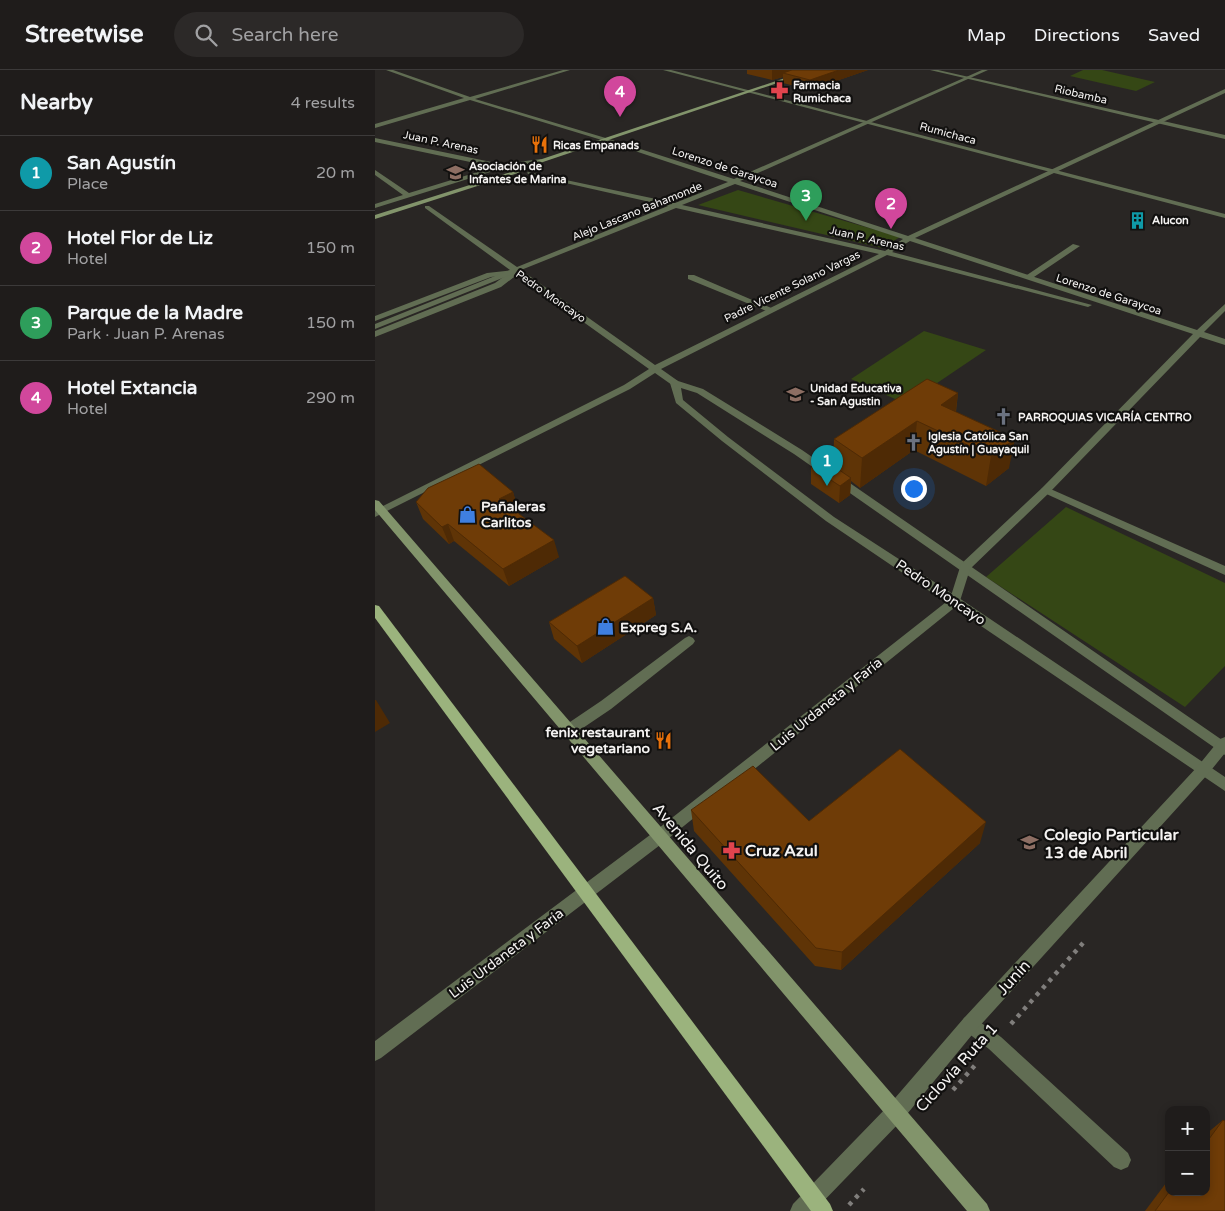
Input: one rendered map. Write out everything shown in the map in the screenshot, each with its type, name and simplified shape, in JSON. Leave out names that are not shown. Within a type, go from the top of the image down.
[{"type":"main road","points":[[375,217],[516,172],[541,161],[814,70]]},
{"type":"main road","name":"Avenida Quito","points":[[377,509],[569,730],[980,1211]]},
{"type":"main road","points":[[375,609],[814,1196],[823,1211]]},
{"type":"street","name":"Lorenzo de Garaycoa","points":[[388,70],[471,99],[607,140],[1225,342]]},
{"type":"street","points":[[375,126],[567,70]]},
{"type":"street","name":"Rumichaca","points":[[665,70],[1225,216]]},
{"type":"street","points":[[795,70],[806,73]]},
{"type":"street","name":"Riobamba","points":[[932,70],[1225,137]]},
{"type":"street","name":"Alejo Lascano Bahamonde","points":[[375,327],[736,182],[986,70]]},
{"type":"street","name":"Padre Vicente Solano Vargas","points":[[377,509],[627,388],[656,368],[886,253],[911,238],[1225,91]]},
{"type":"street","name":"Juan P. Arenas","points":[[375,140],[502,166]]},
{"type":"street","points":[[375,206],[502,166],[541,161]]},
{"type":"street","points":[[375,172],[408,196]]},
{"type":"street","name":"Juan P. Arenas","points":[[529,173],[886,253],[1197,333]]},
{"type":"street","name":"Pedro Moncayo","points":[[427,207],[515,272],[675,383],[700,391],[798,452],[1224,746]]},
{"type":"street","points":[[1028,277],[1076,246]]},
{"type":"street","points":[[375,318],[490,275],[515,272]]},
{"type":"street","points":[[375,334],[498,285],[515,272]]},
{"type":"street","points":[[691,277],[772,310]]},
{"type":"street","points":[[955,601],[965,567],[1046,490],[1225,306]]},
{"type":"street","name":"Pedro Moncayo","points":[[675,383],[679,401],[725,439],[830,519],[955,601],[1225,785]]},
{"type":"street","points":[[1046,490],[1225,571]]},
{"type":"street","name":"Luis Urdaneta y Faría","points":[[375,1052],[659,837],[955,601]]},
{"type":"street","points":[[569,730],[606,705],[689,641]]},
{"type":"street","name":"Junín","points":[[800,1211],[896,1112],[970,1024],[1224,746]]},
{"type":"street","points":[[970,1024],[995,1043],[1121,1160]]},
{"type":"path","name":"Ciclovía Ruta 1","points":[[947,1097],[1085,940]]},
{"type":"path","points":[[844,1211],[869,1183]]},
{"type":"green space","points":[[1083,70],[1102,70],[1155,82],[1136,91],[1070,76]]},
{"type":"green space","points":[[738,190],[900,237],[882,248],[698,205]]},
{"type":"green space","points":[[924,331],[986,350],[906,404],[851,379]]},
{"type":"green space","points":[[1066,507],[1225,583],[1225,666],[1185,707],[986,577]]},
{"type":"building","points":[[792,70],[839,70],[810,80],[783,73]]},
{"type":"building","points":[[927,379],[958,393],[941,405],[1015,439],[991,456],[917,421],[862,458],[834,439]]},
{"type":"building","points":[[823,459],[851,478],[840,486],[811,467]]},
{"type":"building","points":[[479,464],[513,492],[499,499],[554,540],[503,569],[448,524],[442,527],[416,502],[428,488]]},
{"type":"building","points":[[625,576],[653,598],[577,646],[549,622]]},
{"type":"building","points":[[900,749],[986,822],[842,952],[816,948],[691,810],[753,766],[809,821]]},
{"type":"building","points":[[1223,1120],[1225,1121],[1225,1211],[1155,1211],[1166,1196],[1210,1196],[1210,1138]]},
{"type":"place","name":"Farmacia Rumichaca","points":[[779,91]]},
{"type":"place","name":"Hotel Extancia","points":[[620,117]]},
{"type":"place","name":"Ricas Empanads","points":[[539,145]]},
{"type":"place","name":"Asociación de Infantes de Marina","points":[[455,172]]},
{"type":"place","name":"Alucon","points":[[1138,220]]},
{"type":"place","name":"Parque de la Madre","points":[[806,221]]},
{"type":"place","name":"Hotel Flor de Liz","points":[[891,229]]},
{"type":"place","name":"Unidad Educativa - San Agustin","points":[[796,394]]},
{"type":"place","name":"PARROQUIAS VICARÍA CENTRO","points":[[1004,417]]},
{"type":"place","name":"Iglesia Católica San Agustín | Guayaquil","points":[[914,442]]},
{"type":"place","name":"San Agustín","points":[[827,486]]},
{"type":"place","name":"Pañaleras Carlitos","points":[[467,514]]},
{"type":"place","name":"Expreg S.A.","points":[[606,627]]},
{"type":"place","name":"fenix restaurant vegetariano","points":[[664,740]]},
{"type":"place","name":"Colegio Particular 13 de Abril","points":[[1030,843]]},
{"type":"place","name":"Cruz Azul","points":[[731,850]]}]
